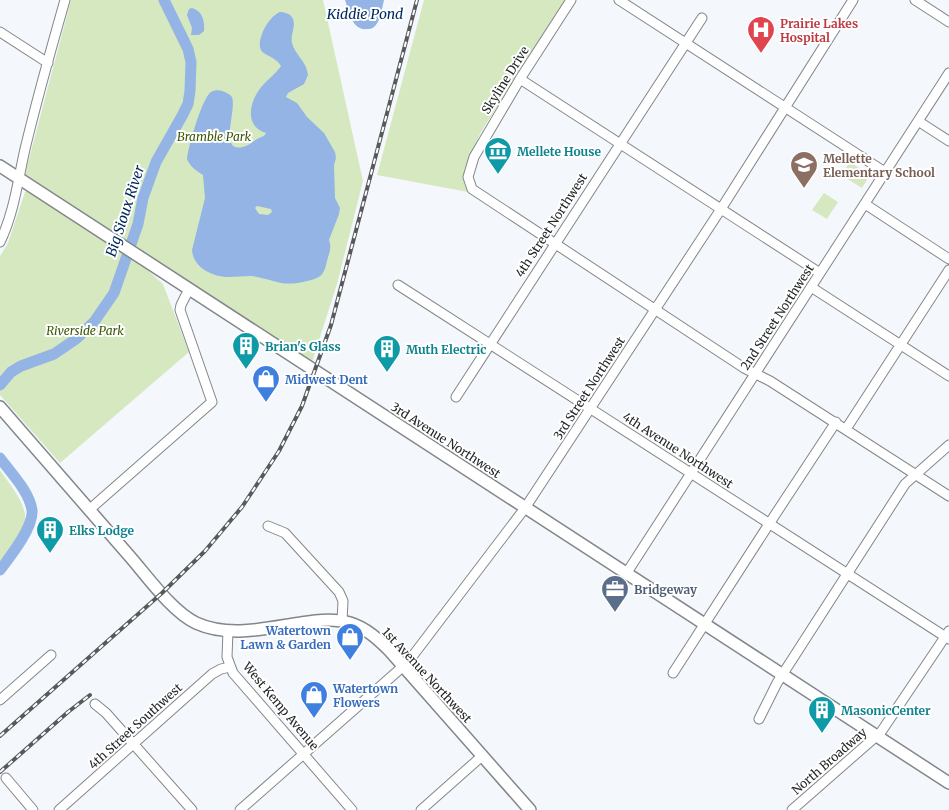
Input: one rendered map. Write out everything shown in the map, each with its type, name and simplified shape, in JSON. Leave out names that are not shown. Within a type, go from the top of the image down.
[{"type":"main road","name":"3rd Avenue Northwest","points":[[0,166],[949,783]]},
{"type":"main road","points":[[3,410],[179,612],[197,624],[228,631],[243,631],[317,620],[342,621]]},
{"type":"main road","name":"1st Avenue Northwest","points":[[342,621],[369,632],[390,651],[530,810]]},
{"type":"street","points":[[0,242],[8,223],[65,0]]},
{"type":"street","name":"Skyline Drive","points":[[556,244],[477,193],[470,186],[468,177],[471,163],[479,147],[571,0]]},
{"type":"street","points":[[619,0],[885,172]]},
{"type":"street","name":"3rd Street Northwest","points":[[240,810],[403,666],[525,508],[721,209],[853,0]]},
{"type":"street","points":[[915,0],[949,22]]},
{"type":"street","name":"4th Street Northwest","points":[[456,397],[702,18]]},
{"type":"street","points":[[0,32],[48,63]]},
{"type":"street","name":"2nd Street Northwest","points":[[626,574],[949,73]]},
{"type":"street","points":[[520,79],[820,273]]},
{"type":"street","points":[[918,121],[949,141]]},
{"type":"street","points":[[865,204],[949,259]]},
{"type":"street","points":[[556,244],[744,368],[756,373],[846,428],[949,496]]},
{"type":"street","points":[[846,428],[949,270]]},
{"type":"street","name":"4th Avenue Northwest","points":[[398,285],[769,524],[948,635]]},
{"type":"street","points":[[811,288],[949,376]]},
{"type":"street","points":[[89,510],[212,402],[180,310],[189,289]]},
{"type":"street","points":[[674,673],[836,422]]},
{"type":"street","points":[[759,719],[782,675],[905,484],[949,445]]},
{"type":"street","points":[[268,526],[286,532],[339,592],[343,601],[342,621]]},
{"type":"street","name":"West Kemp Avenue","points":[[228,631],[227,651],[230,667],[352,810]]},
{"type":"street","name":"North Broadway","points":[[792,810],[877,736],[889,722],[948,635]]},
{"type":"street","points":[[0,700],[51,655]]},
{"type":"street","name":"4th Street Southwest","points":[[59,810],[212,674],[230,667]]},
{"type":"street","points":[[95,704],[134,743],[192,810]]},
{"type":"street","points":[[421,810],[482,756]]},
{"type":"street","points":[[6,778],[33,810]]},
{"type":"green space","name":"Bramble Park","points":[[71,0],[323,0],[363,181],[337,284],[312,362],[25,174]]},
{"type":"green space","points":[[424,0],[565,0],[481,132],[466,165],[464,183],[468,192],[377,175]]},
{"type":"green space","points":[[850,162],[870,175],[862,188],[841,175]]},
{"type":"green space","name":"Riverside Park","points":[[28,191],[144,267],[163,284],[189,352],[60,463],[0,395],[0,256],[8,243],[25,192]]},
{"type":"green space","points":[[824,193],[838,202],[827,219],[812,210]]},
{"type":"green space","points":[[0,470],[20,500],[25,516],[25,525],[20,537],[0,561]]},
{"type":"water","name":"Kiddie Pond","points":[[345,0],[384,0],[379,21],[370,29],[358,27],[352,19]]},
{"type":"water","points":[[192,8],[198,11],[204,23],[204,31],[199,35],[191,35],[192,28],[187,15],[189,9]]},
{"type":"water","points":[[277,13],[286,13],[293,19],[292,43],[305,65],[308,75],[304,84],[288,93],[286,97],[297,103],[307,117],[324,133],[335,152],[335,198],[340,208],[329,240],[330,250],[323,273],[316,279],[291,284],[251,276],[222,277],[204,270],[200,266],[193,256],[192,250],[205,198],[203,175],[192,167],[187,159],[193,134],[207,96],[217,90],[232,97],[231,144],[236,147],[243,147],[264,136],[266,133],[255,126],[252,120],[251,108],[259,90],[281,66],[277,61],[264,53],[260,46],[264,29]],"holes":[[[257,206],[271,209],[272,212],[268,215],[259,214],[255,208]]]},
{"type":"waterway","name":"Big Sioux River","points":[[0,385],[11,372],[21,366],[54,354],[76,339],[94,322],[114,293],[138,224],[143,198],[156,162],[188,104],[191,62],[188,49],[164,0]]},
{"type":"waterway","name":"Big Sioux River","points":[[0,458],[23,489],[32,510],[32,517],[25,533],[0,570]]},
{"type":"railway","points":[[0,736],[162,593],[205,551],[242,507],[279,451],[302,406],[331,325],[417,0]]},
{"type":"railway","points":[[0,772],[90,695]]},
{"type":"place","name":"Prairie Lakes Hospital","points":[[761,54]]},
{"type":"place","name":"Mellete House","points":[[498,175]]},
{"type":"place","name":"Mellette Elementary School","points":[[804,189]]},
{"type":"place","name":"Brian's Glass","points":[[246,370]]},
{"type":"place","name":"Muth Electric","points":[[387,373]]},
{"type":"place","name":"Midwest Dent","points":[[266,403]]},
{"type":"place","name":"Elks Lodge","points":[[50,554]]},
{"type":"place","name":"Bridgeway","points":[[615,613]]},
{"type":"place","name":"Watertown Lawn & Garden","points":[[350,661]]},
{"type":"place","name":"Watertown Flowers","points":[[314,719]]},
{"type":"place","name":"MasonicCenter","points":[[822,734]]}]
